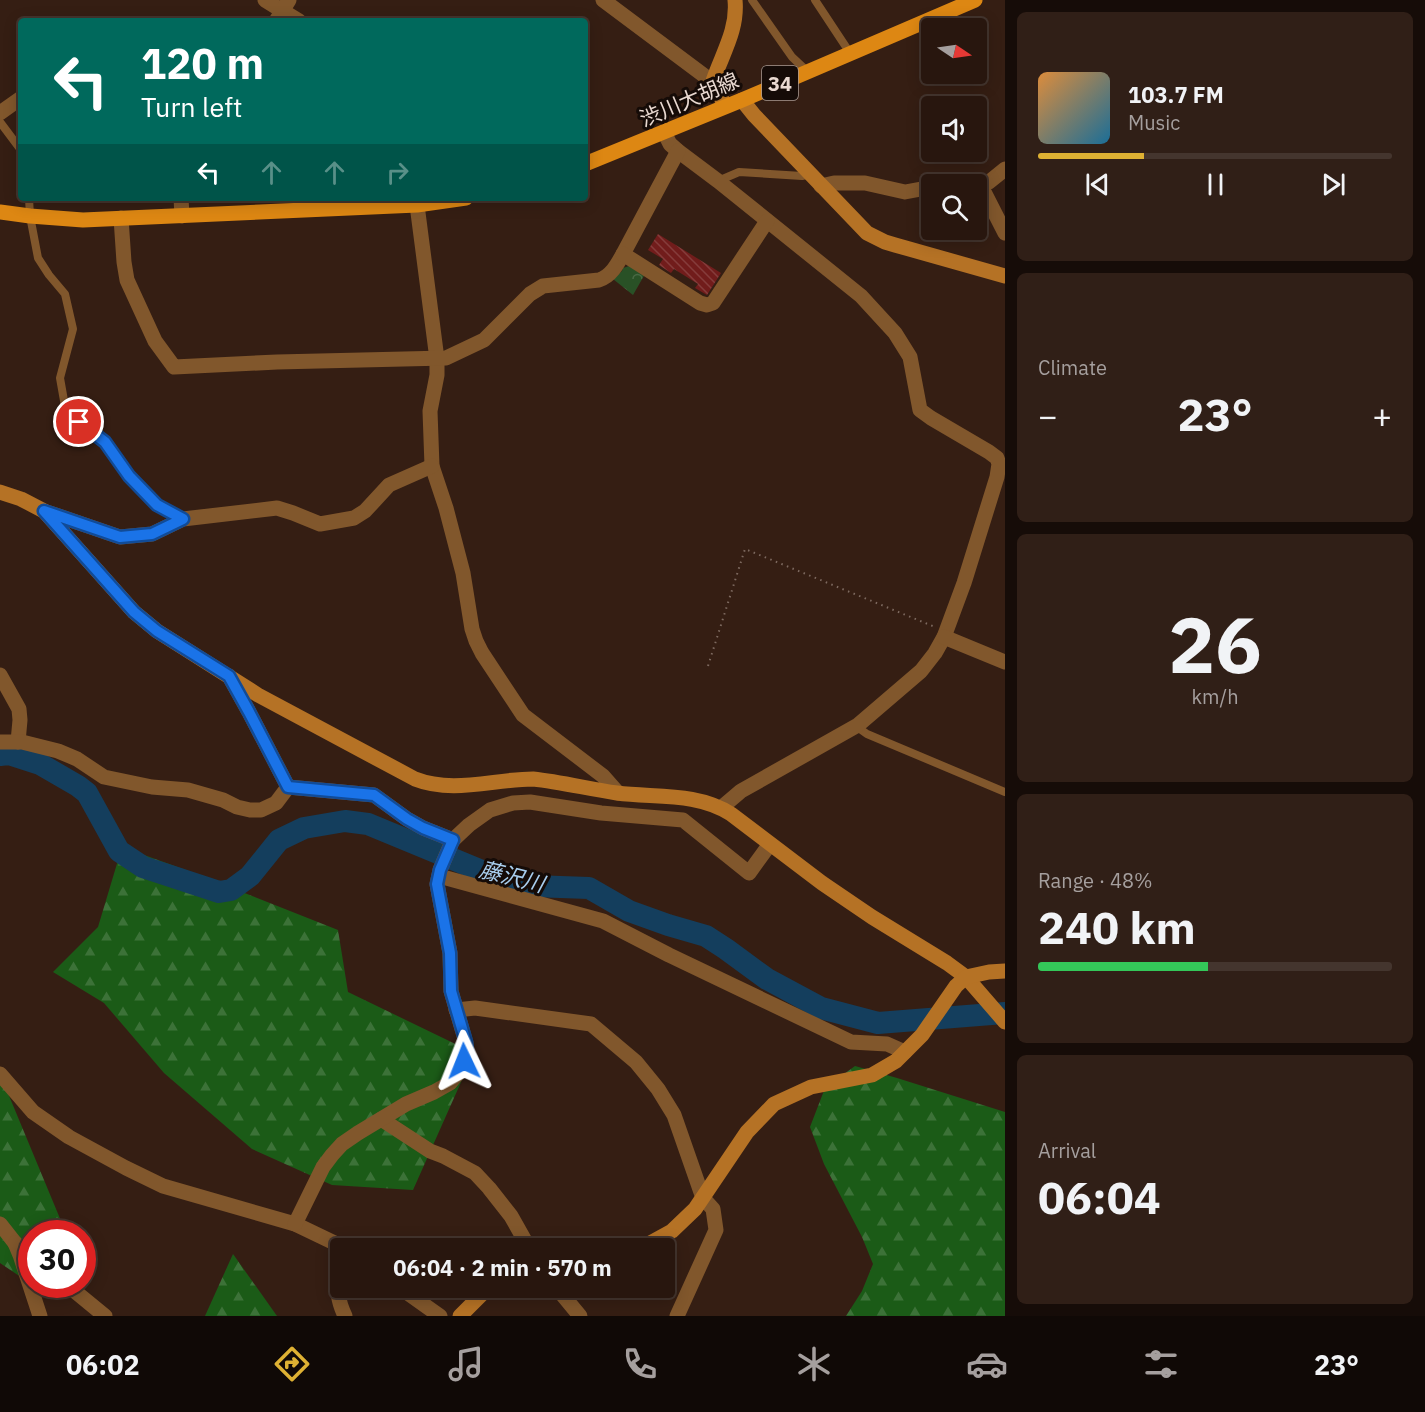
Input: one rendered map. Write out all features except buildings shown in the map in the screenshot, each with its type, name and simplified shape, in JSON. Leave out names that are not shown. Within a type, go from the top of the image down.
[{"type":"main road","name":"渋川大胡線","points":[[588,163],[742,100],[975,0]]},
{"type":"main road","points":[[0,212],[83,219],[182,216],[442,201]]},
{"type":"street","points":[[266,0],[282,11]]},
{"type":"street","points":[[603,0],[713,81],[724,106]]},
{"type":"street","points":[[713,81],[731,37],[735,0]]},
{"type":"street","points":[[0,113],[18,100]]},
{"type":"street","points":[[742,100],[867,233],[895,245],[1005,276]]},
{"type":"street","points":[[664,132],[670,144],[678,151],[861,296],[895,333],[910,357],[920,410],[997,458],[999,465],[964,583],[945,634],[935,653],[921,671],[858,724],[741,791],[721,807]]},
{"type":"street","points":[[121,218],[127,280],[155,341],[174,367],[446,358],[484,340],[530,294],[543,286],[603,279],[614,269],[623,254],[678,151]]},
{"type":"street","points":[[987,182],[1005,169]]},
{"type":"street","points":[[821,186],[834,183],[865,183],[905,192],[921,189]]},
{"type":"street","points":[[987,200],[1005,233]]},
{"type":"street","points":[[181,201],[182,216]]},
{"type":"street","points":[[417,204],[437,359],[430,411],[432,466],[463,573],[472,629],[482,653],[523,715],[603,776],[618,793]]},
{"type":"street","points":[[623,254],[700,303],[707,305],[717,299],[767,221]]},
{"type":"street","points":[[0,492],[21,499],[44,511],[120,537],[152,534],[183,519],[277,508],[320,524],[354,518],[365,511],[389,485],[432,466]]},
{"type":"street","points":[[44,511],[134,612],[157,631],[269,700],[424,782],[441,786],[533,779],[618,793],[686,798],[721,807],[822,883],[966,977],[1005,1022]]},
{"type":"street","points":[[945,634],[1005,662]]},
{"type":"street","points":[[0,675],[18,709],[20,720],[18,742]]},
{"type":"street","points":[[229,676],[288,787]]},
{"type":"street","points":[[0,742],[18,742],[58,751],[77,759],[104,777],[152,787],[188,790],[250,810],[261,810],[276,803],[288,787]]},
{"type":"street","points":[[288,787],[374,795],[407,819],[452,842]]},
{"type":"street","points":[[295,1224],[323,1167],[342,1144],[406,1104],[450,1083],[459,1072],[467,1051],[466,1042],[451,991],[450,953],[437,884],[452,842],[469,825],[490,810],[513,803],[530,802],[601,813],[683,820],[748,873],[770,844]]},
{"type":"street","points":[[440,873],[603,921],[851,1042],[887,1044],[905,1052]]},
{"type":"street","points":[[660,1238],[672,1232],[695,1209],[747,1132],[774,1104],[811,1087],[872,1075],[896,1061],[918,1039],[952,990],[966,977],[1005,970]]},
{"type":"street","points":[[456,1010],[474,1008],[591,1024],[636,1062],[658,1089],[674,1115],[703,1198],[713,1209],[716,1230],[677,1316]]},
{"type":"street","points":[[0,1074],[33,1112],[69,1137],[126,1168],[163,1186],[295,1224],[330,1241]]},
{"type":"street","points":[[381,1119],[430,1151],[475,1173],[511,1216],[523,1238]]},
{"type":"street","points":[[0,1224],[18,1245]]},
{"type":"street","points":[[15,1243],[40,1316]]},
{"type":"street","points":[[83,1298],[105,1316]]},
{"type":"street","points":[[338,1298],[345,1316]]},
{"type":"street","points":[[415,1298],[440,1316]]},
{"type":"street","points":[[460,1316],[478,1298]]},
{"type":"street","points":[[565,1298],[580,1316]]},
{"type":"lane","points":[[752,0],[792,57],[807,72]]},
{"type":"lane","points":[[815,0],[850,53]]},
{"type":"lane","points":[[0,122],[18,146]]},
{"type":"lane","points":[[718,181],[739,172],[802,176],[810,174]]},
{"type":"lane","points":[[29,201],[38,258],[65,294],[73,329],[60,378],[66,412],[105,442],[129,476],[157,505],[183,519]]},
{"type":"lane","points":[[858,724],[860,729],[867,734],[1005,792]]},
{"type":"path","points":[[708,666],[745,549],[945,634]]},
{"type":"green space","points":[[632,265],[645,274],[633,295],[613,279],[623,268]]},
{"type":"green space","points":[[122,847],[338,930],[348,992],[474,1053],[413,1190],[332,1185],[252,1149],[164,1073],[104,1003],[53,972],[98,927]]},
{"type":"green space","points":[[855,1066],[1005,1112],[1005,1316],[846,1316],[862,1291],[873,1264],[862,1237],[824,1164],[810,1127],[825,1088]]},
{"type":"green space","points":[[0,1074],[61,1220],[18,1220],[18,1275],[0,1263]]},
{"type":"green space","points":[[233,1254],[277,1316],[205,1316]]},
{"type":"waterway","name":"藤沢川","points":[[0,755],[9,754],[40,764],[87,793],[119,851],[143,867],[219,892],[231,890],[250,876],[279,840],[304,828],[345,821],[368,824],[489,874],[532,886],[589,888],[629,911],[706,936],[767,979],[821,1008],[878,1023],[1005,1013]]},
{"type":"route","points":[[79,422],[105,442],[129,476],[157,505],[183,519],[152,534],[120,537],[44,511],[134,612],[157,631],[229,676],[288,787],[374,795],[407,819],[453,840],[440,870],[437,884],[450,953],[451,991],[466,1042],[467,1051],[464,1061]]}]
